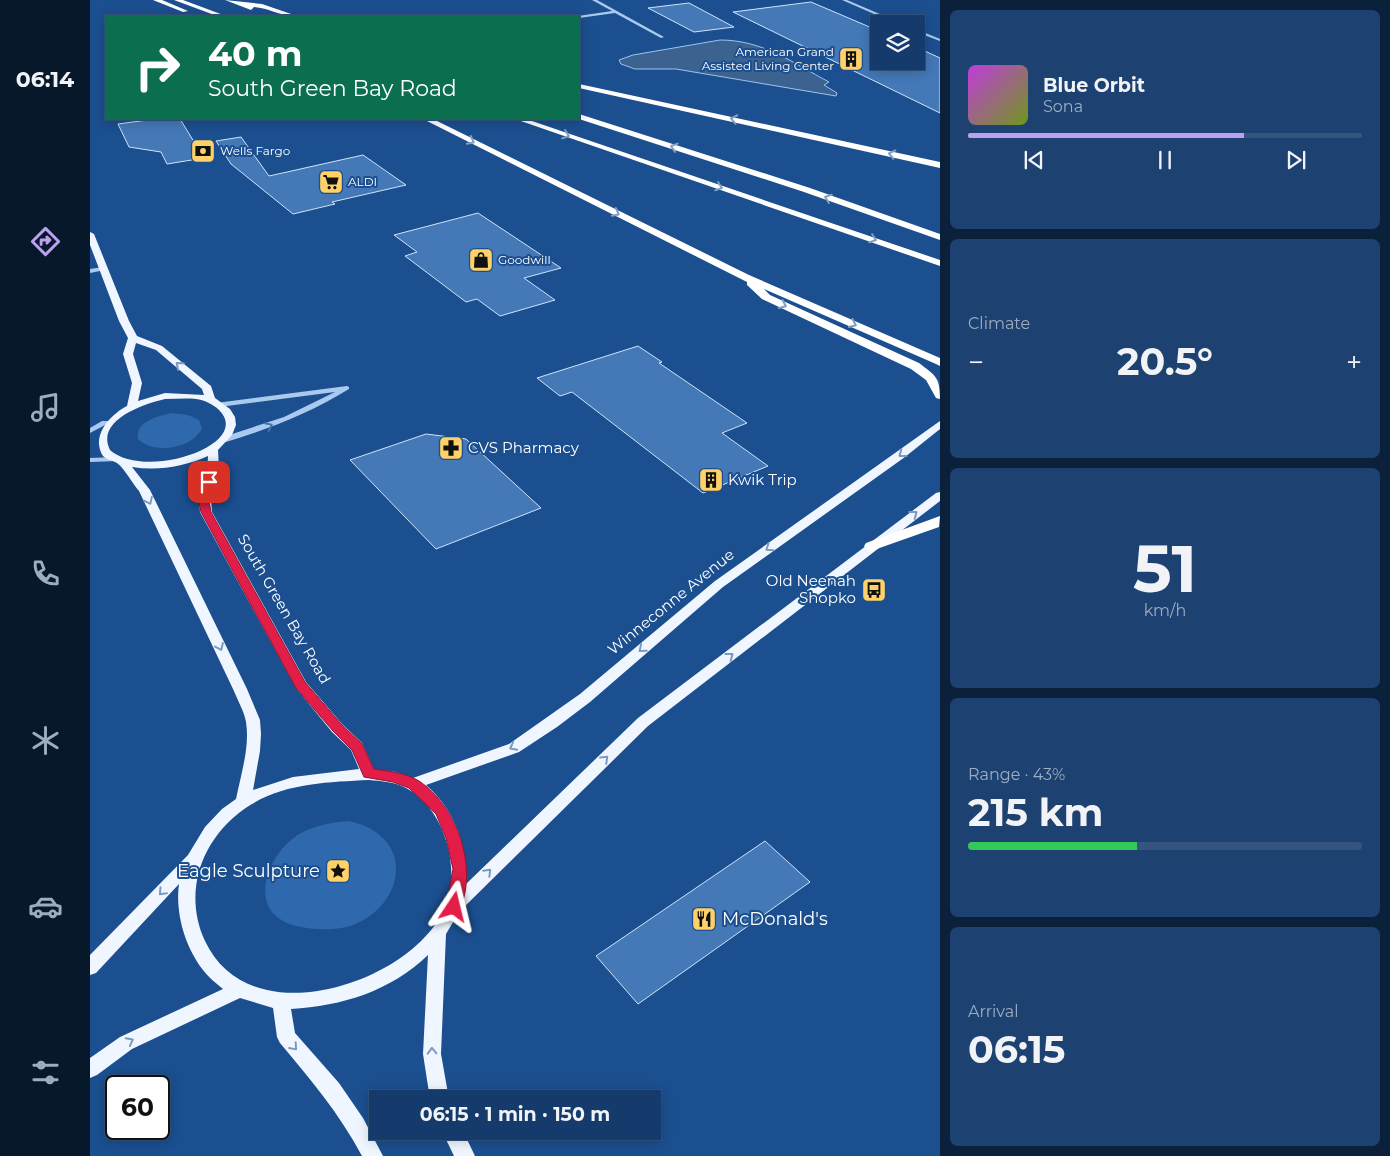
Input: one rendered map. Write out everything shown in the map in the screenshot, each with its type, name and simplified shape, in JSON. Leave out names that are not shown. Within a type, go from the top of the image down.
[{"type":"highway","points":[[156,0],[190,13]]},
{"type":"highway","points":[[177,0],[220,15]]},
{"type":"highway","points":[[228,0],[273,15]]},
{"type":"highway","points":[[243,5],[262,6],[291,15]]},
{"type":"highway","points":[[580,86],[940,165]]},
{"type":"highway","points":[[580,116],[807,190],[940,237]]},
{"type":"highway","points":[[429,120],[745,276],[940,362]]},
{"type":"highway","points":[[523,120],[940,263]]},
{"type":"highway","points":[[745,276],[766,297],[915,366],[931,378],[940,396]]},
{"type":"highway","points":[[871,546],[934,524],[940,520]]},
{"type":"main road","points":[[90,234],[133,338],[128,354],[137,383],[132,405]]},
{"type":"main road","points":[[133,338],[159,348],[207,388],[215,402]]},
{"type":"main road","points":[[215,402],[196,396],[165,396],[132,405],[105,423],[100,434],[100,445],[105,452],[118,460],[144,490],[240,689],[253,720],[253,751],[243,801]]},
{"type":"main road","name":"South Green Bay Road","points":[[215,402],[225,409],[231,419],[230,429],[218,445],[213,471],[206,490],[204,502],[206,512],[301,685],[337,728],[358,747],[369,774]]},
{"type":"main road","name":"Winneconne Avenue","points":[[414,784],[514,748],[552,722],[585,698],[719,584],[901,455],[940,424]]},
{"type":"main road","points":[[118,460],[139,465],[159,466],[194,458],[218,445]]},
{"type":"main road","points":[[454,907],[460,869],[454,838],[442,811],[414,784],[395,777],[369,774],[331,776],[286,782],[243,801],[207,835],[195,856],[187,881],[186,906],[192,931],[209,965],[239,990],[281,1002],[323,996],[369,986],[409,963],[438,932],[454,907],[643,722],[940,495]]},
{"type":"main road","points":[[90,967],[195,856]]},
{"type":"main road","points":[[438,932],[432,1054],[438,1090]]},
{"type":"main road","points":[[90,1069],[126,1043],[239,990]]},
{"type":"main road","points":[[281,1002],[286,1037],[332,1090],[356,1125],[373,1156]]},
{"type":"main road","points":[[456,1140],[464,1156]]},
{"type":"street","points":[[594,0],[662,37]]},
{"type":"street","points":[[844,0],[880,15]]},
{"type":"street","points":[[580,17],[616,12]]},
{"type":"street","points":[[925,34],[940,40]]},
{"type":"street","points":[[90,271],[103,269]]},
{"type":"street","points":[[215,402],[347,388],[322,403],[262,430],[218,445]]},
{"type":"street","points":[[90,431],[105,423]]},
{"type":"street","points":[[90,460],[118,460]]},
{"type":"shaded area","points":[[720,40],[736,41],[764,48],[790,60],[829,82],[824,85],[837,93],[836,96],[676,69],[635,69],[621,64],[619,60],[633,55]]},
{"type":"shaded area","points":[[172,413],[188,415],[199,420],[202,429],[197,436],[172,448],[153,447],[138,439],[140,428],[149,420]]},
{"type":"shaded area","points":[[349,821],[370,829],[385,840],[394,855],[396,870],[393,887],[384,902],[371,915],[353,925],[340,928],[317,929],[296,926],[280,919],[270,909],[266,896],[266,882],[270,868],[278,854],[289,842],[307,830],[325,824]]},
{"type":"building","points":[[811,2],[870,27],[870,70],[925,70],[925,51],[940,58],[940,113],[733,12]]},
{"type":"building","points":[[689,3],[734,27],[694,32],[648,8]]},
{"type":"building","points":[[148,120],[181,120],[204,158],[167,164],[161,152],[129,147],[118,124]]},
{"type":"building","name":"ALDI","points":[[241,137],[269,176],[363,155],[406,185],[332,202],[335,204],[293,214],[231,164],[216,141]]},
{"type":"building","name":"Goodwill","points":[[478,213],[561,268],[524,278],[555,300],[500,316],[477,299],[466,302],[405,256],[417,252],[394,235]]},
{"type":"building","points":[[638,346],[662,362],[659,363],[747,423],[722,433],[768,466],[703,493],[572,392],[560,396],[537,378]]},
{"type":"building","name":"CVS Pharmacy","points":[[426,434],[466,439],[541,508],[436,549],[350,460]]},
{"type":"building","name":"McDonald's","points":[[765,841],[810,882],[638,1004],[596,956]]},
{"type":"place","name":"American Grand Assisted Living Center","points":[[851,59]]},
{"type":"place","name":"Wells Fargo","points":[[203,151]]},
{"type":"place","name":"ALDI","points":[[331,182]]},
{"type":"place","name":"Goodwill","points":[[481,260]]},
{"type":"place","name":"CVS Pharmacy","points":[[451,448]]},
{"type":"place","name":"Kwik Trip","points":[[711,480]]},
{"type":"place","name":"Old Neenah Shopko","points":[[874,590]]},
{"type":"place","name":"Eagle Sculpture","points":[[338,871]]},
{"type":"place","name":"McDonald's","points":[[704,919]]},
{"type":"route","points":[[209,482],[204,502],[206,512],[301,685],[337,728],[358,747],[369,774],[395,777],[414,784],[442,811],[454,838],[460,869],[454,907]]}]
